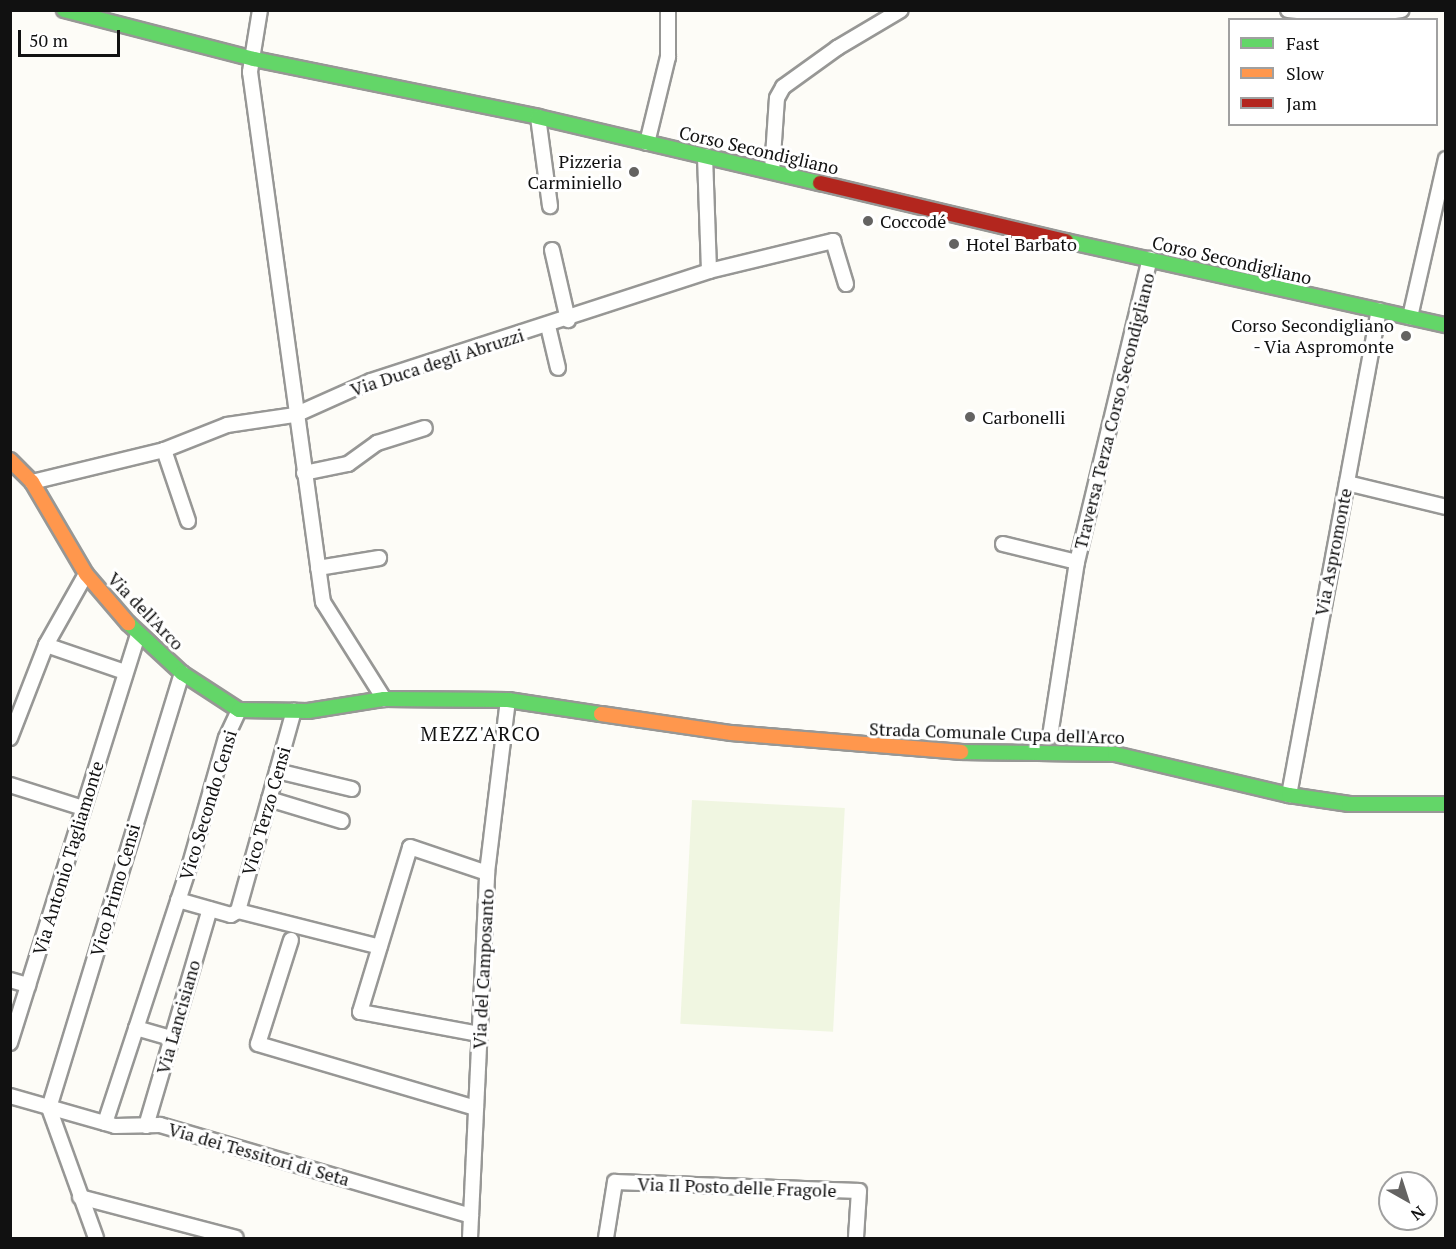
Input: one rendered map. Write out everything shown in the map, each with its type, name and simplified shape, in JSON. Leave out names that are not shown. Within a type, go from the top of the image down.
[{"type":"street","name":"Corso Secondigliano","points":[[64,10],[254,59],[538,117],[1150,260],[1446,326]]},
{"type":"street","points":[[239,710],[294,711],[384,699],[324,602],[295,415],[250,72],[254,59],[260,10]]},
{"type":"street","points":[[647,142],[668,57],[668,10]]},
{"type":"street","points":[[772,171],[777,98],[783,87],[837,48],[901,10]]},
{"type":"street","points":[[1288,10],[1353,18],[1402,10]]},
{"type":"street","points":[[538,117],[550,206]]},
{"type":"street","points":[[705,156],[709,271]]},
{"type":"street","points":[[1410,317],[1446,159]]},
{"type":"street","name":"Via Duca degli Abruzzi","points":[[32,482],[164,450],[227,425],[295,415],[371,381],[567,320],[709,271],[833,241],[846,284]]},
{"type":"street","points":[[552,250],[567,320]]},
{"type":"street","name":"Traversa Terza Corso Secondigliano","points":[[1050,736],[1077,562],[1150,260]]},
{"type":"street","name":"Via Aspromonte","points":[[1288,795],[1379,310]]},
{"type":"street","name":"Via Duca degli Abruzzi","points":[[548,326],[558,368]]},
{"type":"street","points":[[304,473],[348,464],[377,443],[425,428]]},
{"type":"street","points":[[164,450],[188,521]]},
{"type":"street","name":"Via dell'Arco","points":[[10,460],[32,482],[86,574],[138,634],[182,673],[239,710]]},
{"type":"street","points":[[1347,483],[1446,507]]},
{"type":"street","name":"Traversa Terza Corso Secondigliano","points":[[1003,544],[1077,562]]},
{"type":"street","points":[[318,568],[379,558]]},
{"type":"street","points":[[10,738],[16,704],[86,574]]},
{"type":"street","name":"Via Antonio Tagliamonte","points":[[10,1043],[138,634]]},
{"type":"street","points":[[46,645],[125,672]]},
{"type":"street","name":"Vico Primo Censi","points":[[49,1108],[182,673]]},
{"type":"street","name":"Strada Comunale Cupa dell'Arco","points":[[384,699],[508,700],[732,733],[936,752],[1115,754],[1288,795],[1383,807],[1446,804]]},
{"type":"street","name":"Via del Camposanto","points":[[470,1239],[487,873],[508,700]]},
{"type":"street","name":"Vico Secondo Censi","points":[[105,1123],[178,900],[226,738],[239,710]]},
{"type":"street","name":"Vico Terzo Censi","points":[[238,911],[294,711]]},
{"type":"street","points":[[277,771],[352,789]]},
{"type":"street","points":[[10,785],[83,808]]},
{"type":"street","points":[[269,799],[342,821]]},
{"type":"street","points":[[480,1034],[360,1012],[410,847],[487,873]]},
{"type":"street","name":"Vico Secondo Censi","points":[[178,900],[231,915],[238,911],[380,947]]},
{"type":"street","name":"Via Lancisiano","points":[[146,1126],[210,909]]},
{"type":"street","points":[[291,940],[258,1044],[476,1108]]},
{"type":"street","points":[[10,980],[28,985]]},
{"type":"street","points":[[136,1028],[172,1038]]},
{"type":"street","name":"Via dei Tessitori di Seta","points":[[10,1096],[105,1123],[160,1125],[471,1216]]},
{"type":"street","points":[[49,1108],[96,1239]]},
{"type":"street","name":"Via Il Posto delle Fragole","points":[[606,1239],[615,1182],[859,1191],[856,1239]]},
{"type":"street","points":[[80,1197],[236,1239]]},
{"type":"green space","points":[[692,800],[845,808],[833,1032],[680,1024]]},
{"type":"traffic: fast","points":[[64,10],[254,59],[538,117],[820,183]]},
{"type":"traffic: fast","points":[[1066,241],[1446,325]]},
{"type":"traffic: fast","points":[[128,623],[182,673],[239,710],[308,711],[384,699],[508,700],[601,714]]},
{"type":"traffic: fast","points":[[961,752],[1115,754],[1289,795],[1349,804],[1446,804]]},
{"type":"traffic: slow","points":[[10,460],[32,482],[86,574],[128,623]]},
{"type":"traffic: slow","points":[[601,714],[732,733],[961,752]]},
{"type":"traffic: jam","points":[[820,183],[1066,241]]},
{"type":"place","name":"Pizzeria Carminiello","points":[[634,172]]},
{"type":"place","name":"Coccodé","points":[[868,221]]},
{"type":"place","name":"Hotel Barbato","points":[[954,244]]},
{"type":"place","name":"Corso Secondigliano - Via Aspromonte","points":[[1406,336]]},
{"type":"place","name":"Carbonelli","points":[[970,417]]},
{"type":"district","name":"MEZZ'ARCO","points":[[481,733]]}]
